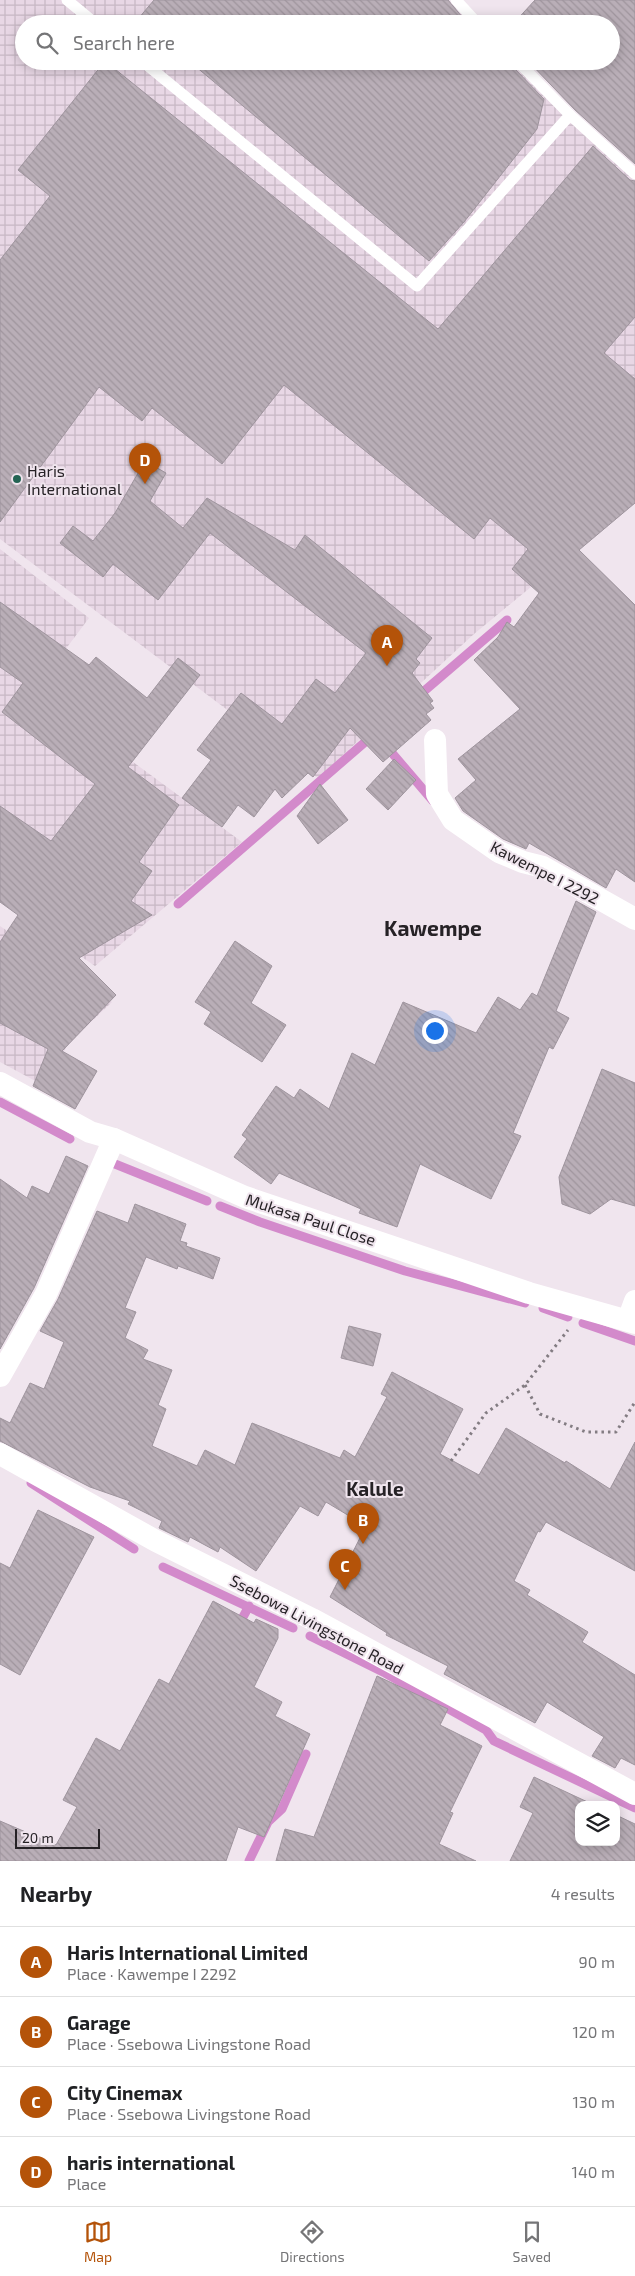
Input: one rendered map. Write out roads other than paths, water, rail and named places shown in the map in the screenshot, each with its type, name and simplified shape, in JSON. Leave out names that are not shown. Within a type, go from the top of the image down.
[{"type":"street","name":"Kawempe I 2292","points":[[435,740],[437,794],[452,820],[499,852],[523,862],[543,867],[635,919]]},
{"type":"street","name":"Mukasa Paul Close","points":[[0,1083],[90,1132],[114,1139],[245,1197],[529,1293],[584,1309],[633,1315]]},
{"type":"street","points":[[0,1376],[46,1294],[114,1139]]},
{"type":"street","name":"Ssebowa Livingstone Road","points":[[0,1454],[156,1541],[312,1619],[635,1794]]},
{"type":"lane","points":[[67,0],[85,15]]},
{"type":"lane","points":[[456,0],[470,15]]},
{"type":"lane","points":[[153,70],[417,286],[570,115]]},
{"type":"lane","points":[[526,70],[570,115],[635,174]]},
{"type":"waterway","points":[[416,698],[507,620]]},
{"type":"waterway","points":[[178,904],[372,736]]},
{"type":"waterway","points":[[386,746],[433,801]]},
{"type":"waterway","points":[[0,1102],[70,1139]]},
{"type":"waterway","points":[[115,1164],[207,1201]]},
{"type":"waterway","points":[[220,1206],[260,1222],[405,1271],[525,1303]]},
{"type":"waterway","points":[[543,1308],[568,1317]]},
{"type":"waterway","points":[[583,1323],[635,1341]]},
{"type":"waterway","points":[[31,1483],[134,1549]]},
{"type":"waterway","points":[[163,1567],[293,1628]]},
{"type":"waterway","points":[[237,1628],[249,1606]]},
{"type":"waterway","points":[[310,1636],[385,1673],[486,1730],[494,1741],[635,1808]]},
{"type":"waterway","points":[[249,1861],[268,1822],[282,1809],[306,1754]]},
{"type":"place","name":"Haris International","points":[[17,479]]},
{"type":"place","name":"haris international","points":[[145,484]]},
{"type":"place","name":"Haris International Limited","points":[[387,666]]},
{"type":"place","name":"Garage","points":[[363,1544]]},
{"type":"place","name":"City Cinemax","points":[[345,1590]]},
{"type":"district","name":"Kawempe","points":[[433,927]]},
{"type":"district","name":"Kalule","points":[[375,1488]]}]
